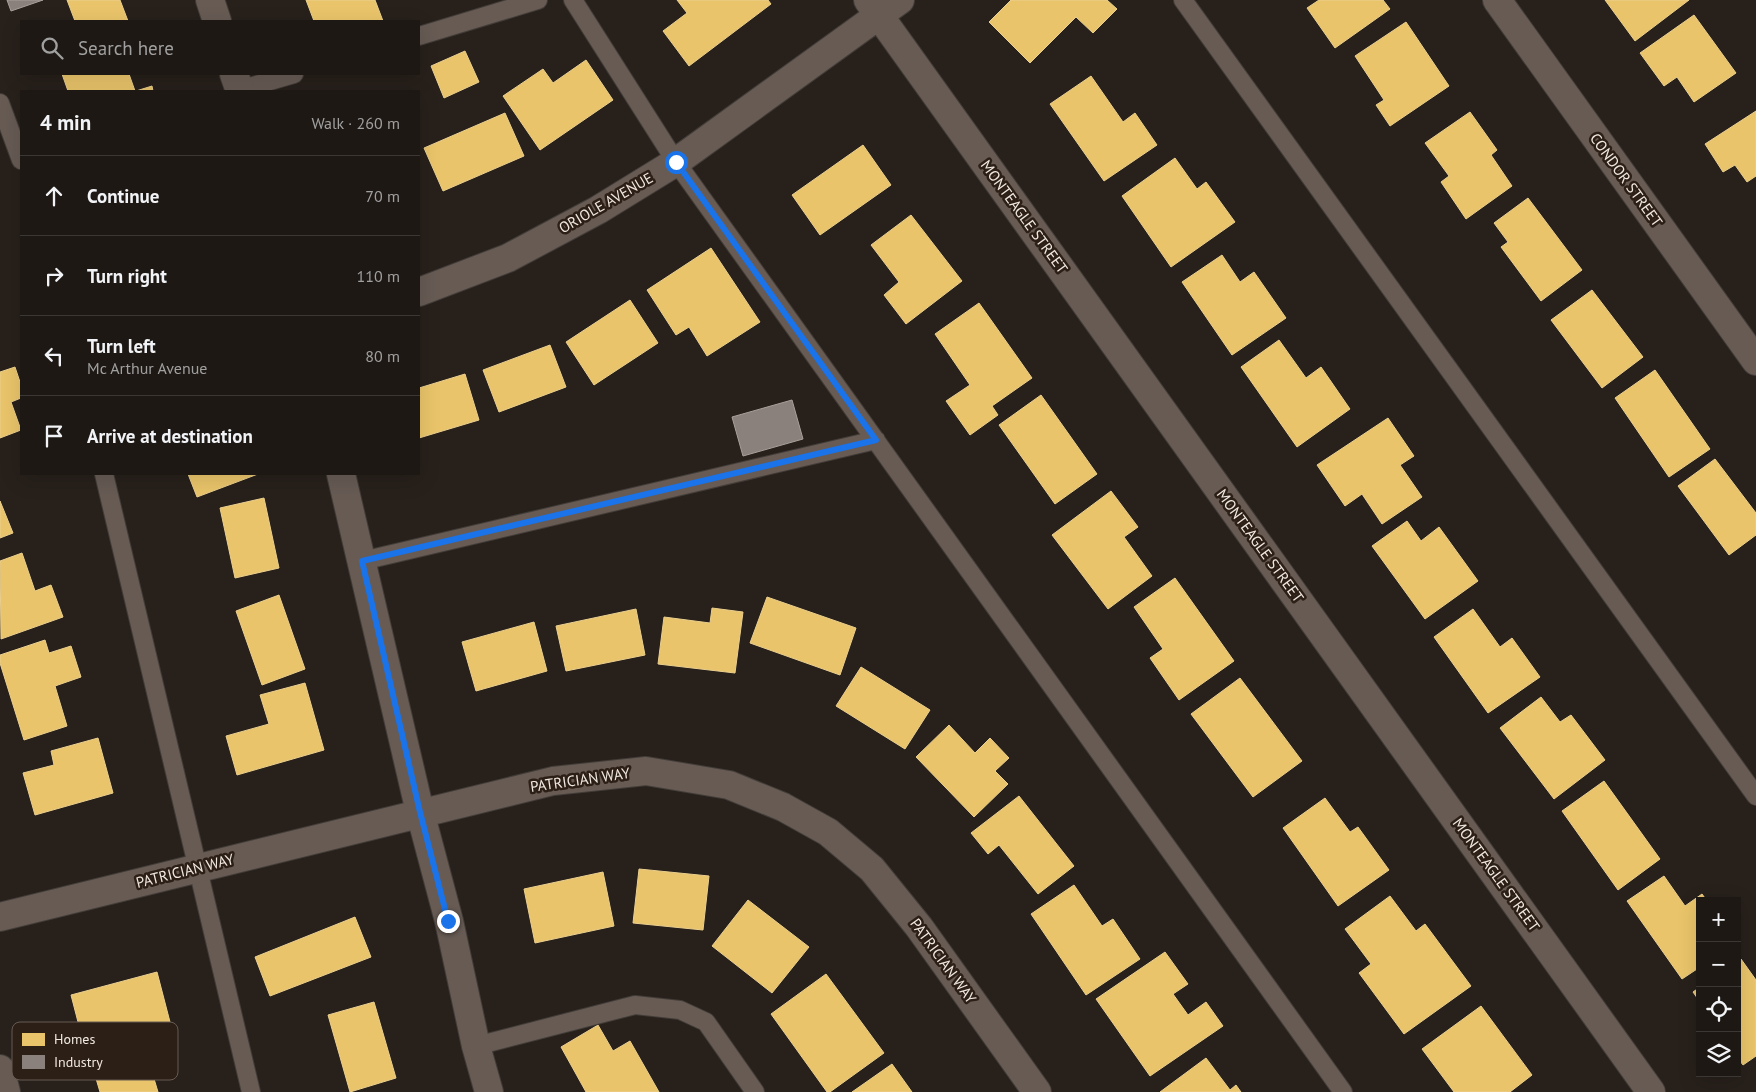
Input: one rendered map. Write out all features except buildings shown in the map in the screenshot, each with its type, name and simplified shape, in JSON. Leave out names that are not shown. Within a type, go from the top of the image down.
[{"type":"street","points":[[210,0],[217,20]]},
{"type":"street","name":"CONDOR STREET","points":[[1497,0],[1756,361]]},
{"type":"street","name":"ORIOLE AVENUE","points":[[420,292],[508,258],[598,210],[676,162],[883,5]]},
{"type":"street","name":"MONTEAGLE STREET","points":[[883,5],[1651,1092]]},
{"type":"street","points":[[341,475],[476,1046],[489,1092]]},
{"type":"street","name":"PATRICIAN WAY","points":[[0,916],[553,781],[646,771],[729,785],[784,807],[828,832],[872,869],[919,926],[1037,1092]]},
{"type":"street","points":[[0,1069],[6,1092]]},
{"type":"lane","points":[[420,36],[538,0]]},
{"type":"lane","points":[[573,0],[676,162],[1343,1092]]},
{"type":"lane","points":[[1183,0],[1756,796]]},
{"type":"lane","points":[[238,85],[289,75]]},
{"type":"lane","points":[[0,103],[20,157]]},
{"type":"lane","points":[[362,561],[876,440]]},
{"type":"lane","points":[[104,475],[251,1092]]},
{"type":"lane","points":[[476,1046],[635,1005],[680,1010],[706,1022],[755,1092]]},
{"type":"route","points":[[448,921],[420,812],[362,561],[876,440],[676,162]]}]
